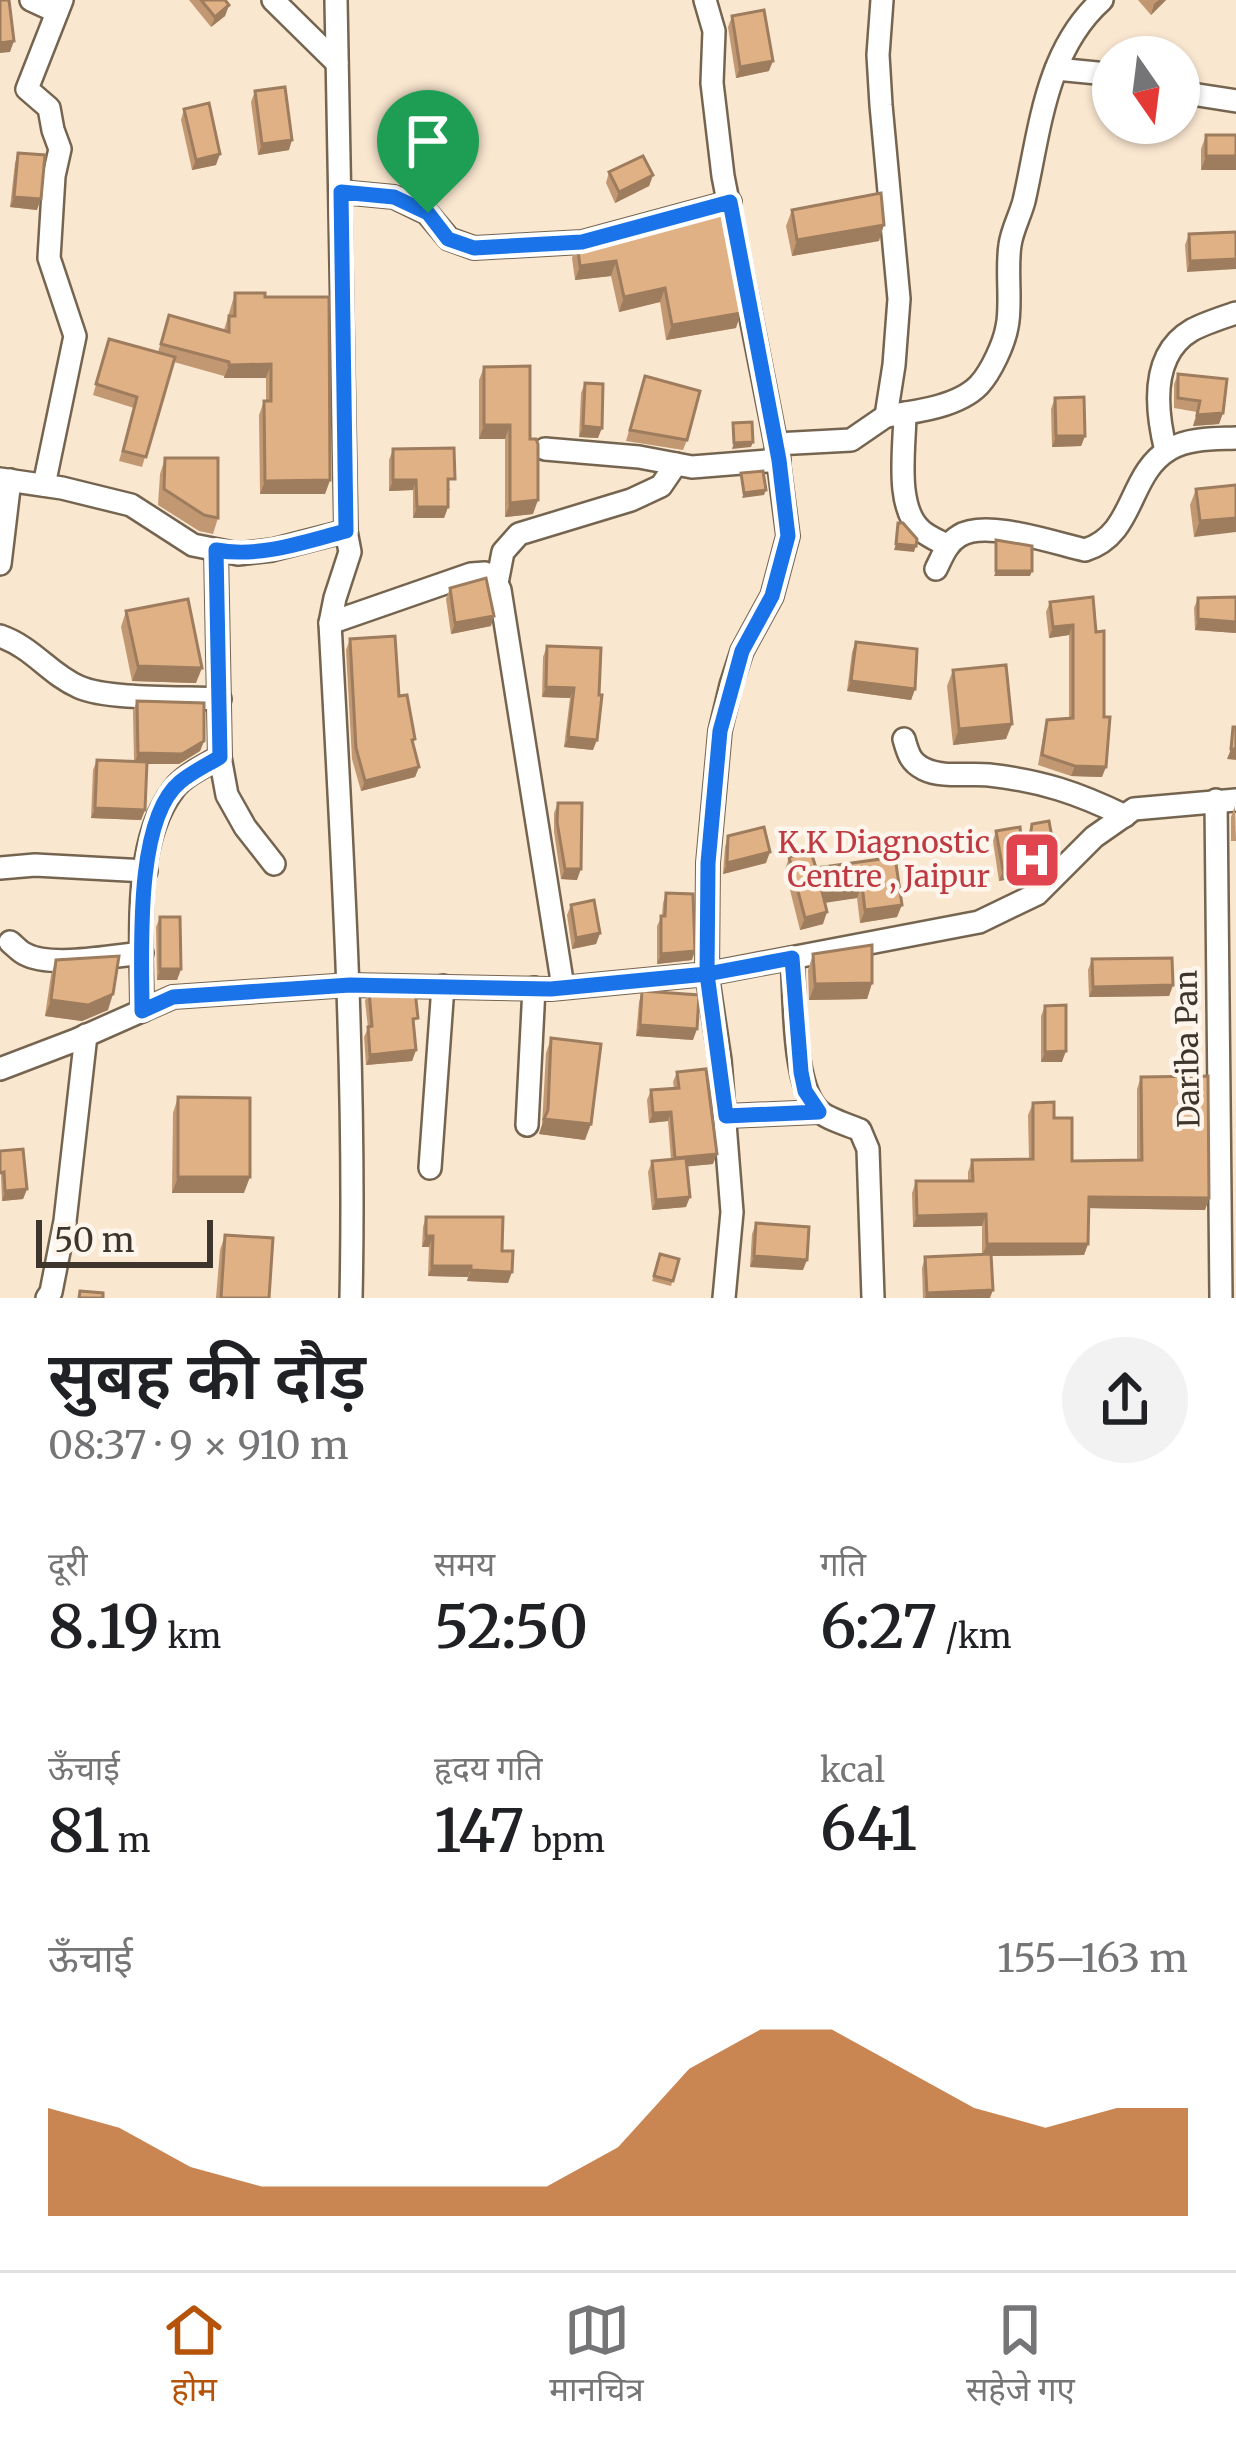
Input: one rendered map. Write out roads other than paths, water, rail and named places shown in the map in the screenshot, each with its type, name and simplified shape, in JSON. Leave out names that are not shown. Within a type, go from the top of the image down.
[{"type":"street","points":[[31,0],[60,6],[27,89],[49,108],[60,148],[49,258],[75,336],[44,485]]},
{"type":"street","points":[[273,0],[337,63]]},
{"type":"street","points":[[336,0],[350,552],[330,623],[350,985],[354,1162],[350,1298]]},
{"type":"street","points":[[704,0],[714,31],[712,83],[723,176],[777,452],[788,536],[772,596],[742,651],[720,731],[708,863],[707,974],[726,1116],[732,1212],[724,1298]]},
{"type":"street","points":[[882,0],[878,56],[899,299],[894,365],[906,506],[924,533],[948,546]]},
{"type":"street","points":[[545,448],[692,467],[851,440],[896,415],[938,408],[979,386],[1008,326],[1010,241],[1060,54],[1098,1]]},
{"type":"street","points":[[1056,69],[1092,73]]},
{"type":"street","points":[[1200,95],[1236,100]]},
{"type":"street","points":[[341,192],[394,197],[428,213],[448,239],[474,248],[582,242],[730,202]]},
{"type":"street","points":[[1166,451],[1157,396],[1170,348],[1188,332],[1236,313]]},
{"type":"street","points":[[936,569],[948,546],[960,535],[980,528],[1085,550],[1099,545],[1111,537],[1143,476],[1166,451],[1198,441],[1236,438]]},
{"type":"street","points":[[497,583],[503,552],[519,534],[631,500],[661,486],[676,464]]},
{"type":"street","points":[[0,564],[5,480],[131,505],[193,545],[238,554],[346,531]]},
{"type":"street","points":[[216,550],[220,757],[227,795],[274,864]]},
{"type":"street","points":[[330,623],[471,574],[494,577],[504,613],[563,988]]},
{"type":"street","points":[[0,636],[32,652],[62,678],[96,692],[220,699]]},
{"type":"street","points":[[904,739],[909,758],[931,772],[990,775],[1076,792],[1125,816]]},
{"type":"street","points":[[142,1011],[142,907],[148,849],[164,804],[177,784],[220,757]]},
{"type":"street","points":[[0,1069],[173,997],[350,985],[563,988],[707,974],[979,922],[1037,894],[1094,837],[1134,808],[1226,800]]},
{"type":"street","name":"Dariba Pan","points":[[1221,1298],[1226,800]]},
{"type":"street","points":[[0,868],[146,871]]},
{"type":"street","points":[[10,942],[26,955],[40,958],[142,953]]},
{"type":"street","points":[[792,958],[801,1072],[805,1091],[819,1112]]},
{"type":"street","points":[[430,1168],[442,986]]},
{"type":"street","points":[[526,1125],[534,988]]},
{"type":"street","points":[[47,1298],[65,1221],[86,1035]]},
{"type":"street","points":[[726,1116],[819,1112],[860,1130],[868,1149],[873,1298]]},
{"type":"place","name":"K.K Diagnostic Centre , Jaipur","points":[[1032,860]]}]
